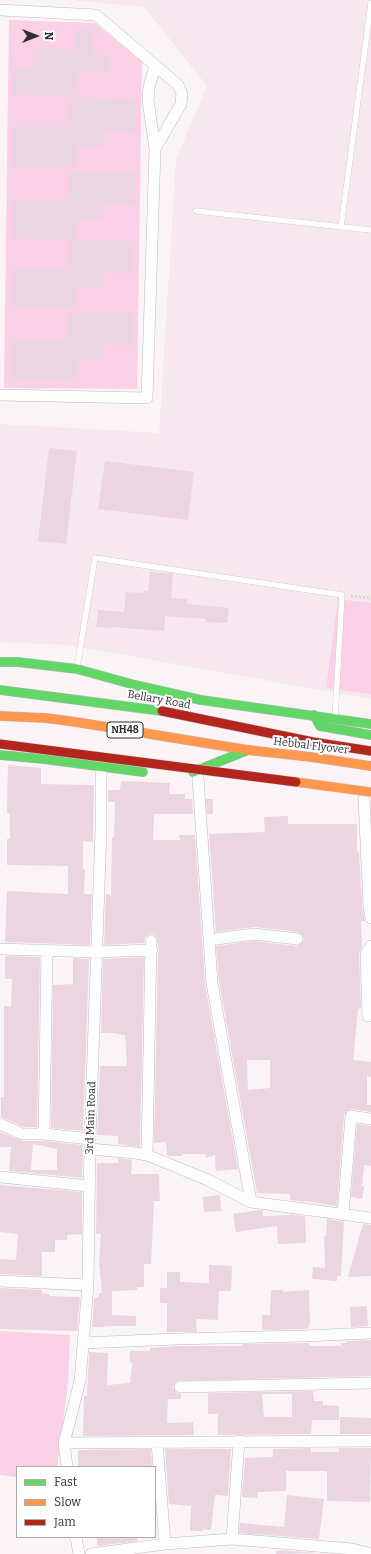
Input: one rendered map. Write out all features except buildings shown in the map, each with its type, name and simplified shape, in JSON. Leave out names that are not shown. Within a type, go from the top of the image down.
[{"type":"main road","name":"Bellary Road","points":[[0,662],[77,669],[135,685],[201,700],[371,724]]},
{"type":"main road","name":"Bellary Road","points":[[0,690],[155,710],[313,742]]},
{"type":"main road","points":[[314,715],[320,726],[371,735]]},
{"type":"main road","name":"NH48","points":[[0,716],[46,718],[76,722],[248,750]]},
{"type":"main road","name":"Hebbal Flyover","points":[[313,742],[371,751]]},
{"type":"main road","points":[[0,744],[369,797]]},
{"type":"main road","points":[[248,750],[179,776],[369,797]]},
{"type":"main road","name":"Hebbal Flyover","points":[[248,750],[371,766]]},
{"type":"main road","points":[[0,755],[44,759],[101,768],[154,774]]},
{"type":"street","points":[[0,10],[96,15],[178,85],[182,94],[181,104],[154,149]]},
{"type":"street","points":[[0,396],[147,398],[154,149],[148,100],[154,66]]},
{"type":"street","points":[[0,755],[0,762]]},
{"type":"street","name":"3rd Main Road","points":[[68,1466],[64,1443],[80,1381],[88,1285],[90,1144],[101,829],[101,768]]},
{"type":"street","points":[[198,778],[212,983],[251,1202]]},
{"type":"street","points":[[369,797],[369,906],[371,918]]},
{"type":"street","points":[[209,940],[254,934],[297,939]]},
{"type":"street","points":[[0,949],[97,952],[151,945],[147,1155]]},
{"type":"street","points":[[371,946],[366,954],[368,1016],[371,1016]]},
{"type":"street","points":[[44,1134],[47,950]]},
{"type":"street","points":[[343,1215],[351,1116],[371,1119]]},
{"type":"street","points":[[0,1124],[22,1134],[44,1134],[147,1155],[208,1180],[251,1202],[371,1218]]},
{"type":"street","points":[[0,1177],[89,1186]]},
{"type":"street","points":[[0,1281],[88,1285]]},
{"type":"street","points":[[83,1343],[304,1336],[371,1332]]},
{"type":"street","points":[[180,1386],[371,1383]]},
{"type":"street","points":[[64,1443],[371,1441]]},
{"type":"street","points":[[157,1442],[166,1544]]},
{"type":"street","points":[[232,1539],[239,1442]]},
{"type":"street","points":[[76,1538],[79,1554]]},
{"type":"street","points":[[91,1554],[166,1544],[232,1539],[352,1549],[371,1554]]},
{"type":"lane","points":[[341,227],[371,3]]},
{"type":"lane","points":[[196,211],[371,230]]},
{"type":"lane","points":[[77,669],[95,558],[342,595],[334,719]]},
{"type":"path","points":[[342,595],[371,598]]},
{"type":"shaded area","points":[[72,0],[371,0],[371,699],[68,645],[0,642],[0,424],[159,433],[176,159],[207,86],[144,7]]},
{"type":"shaded area","points":[[9,20],[95,23],[142,62],[137,389],[4,388]]},
{"type":"shaded area","points":[[338,599],[371,603],[371,694],[326,688]]},
{"type":"shaded area","points":[[0,1331],[70,1335],[68,1384],[57,1466],[16,1466],[16,1477],[0,1475]]},
{"type":"traffic: fast","points":[[0,662],[18,662],[77,669],[135,685],[201,700],[371,724]]},
{"type":"traffic: fast","points":[[0,690],[162,711]]},
{"type":"traffic: fast","points":[[314,715],[320,726],[371,735]]},
{"type":"traffic: fast","points":[[193,772],[248,750]]},
{"type":"traffic: fast","points":[[0,755],[44,759],[143,772]]},
{"type":"traffic: slow","points":[[0,716],[46,718],[76,722],[248,750],[371,766]]},
{"type":"traffic: slow","points":[[296,782],[371,792]]},
{"type":"traffic: jam","points":[[162,711],[313,742],[371,751]]},
{"type":"traffic: jam","points":[[0,744],[296,782]]}]
